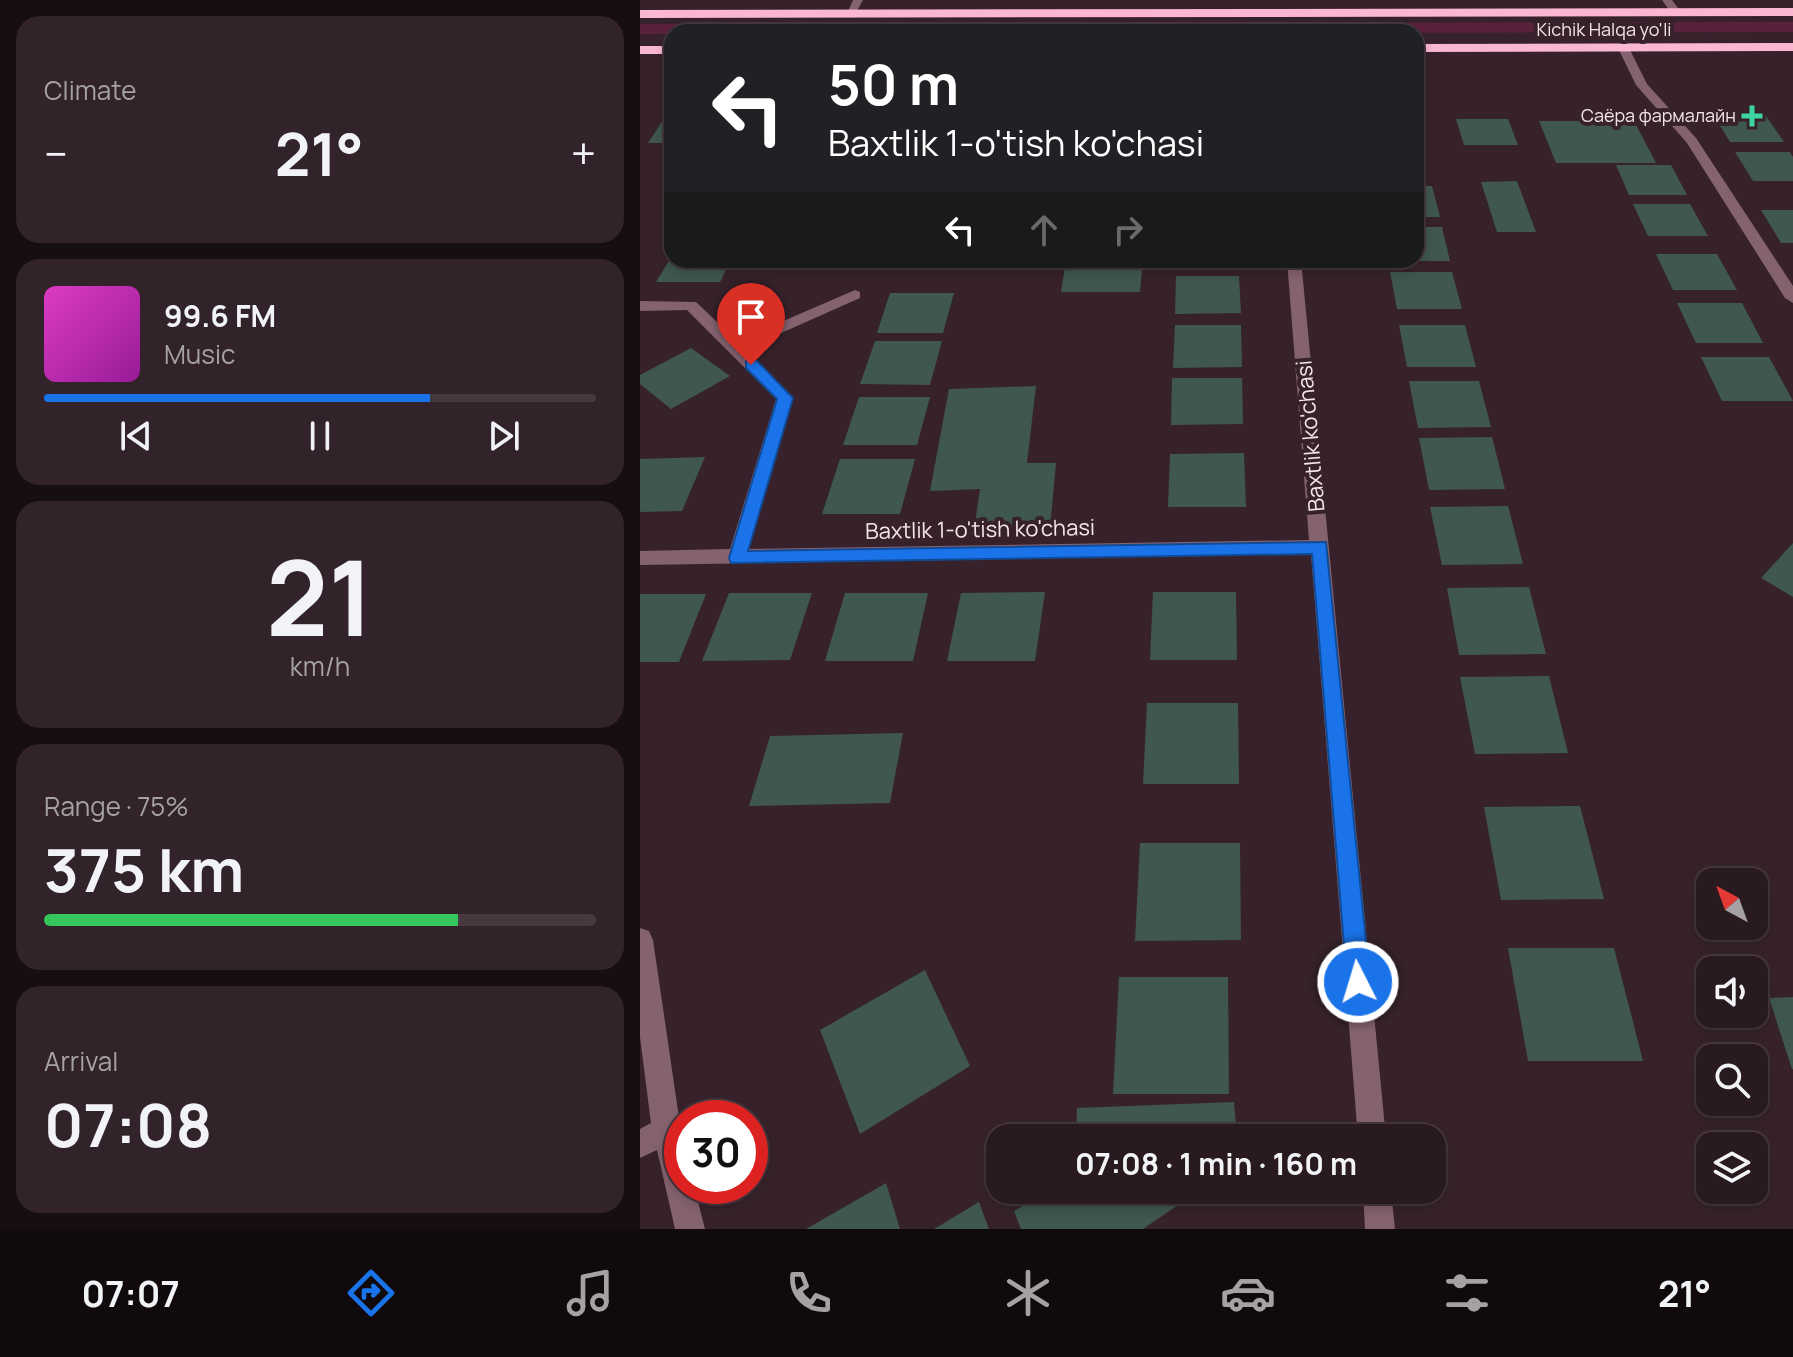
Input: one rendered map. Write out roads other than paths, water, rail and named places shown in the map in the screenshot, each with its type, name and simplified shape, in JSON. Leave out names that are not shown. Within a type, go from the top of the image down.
[{"type":"highway","name":"Kichik Halqa yo'li","points":[[640,14],[1793,12]]},
{"type":"highway","name":"Kichik Halqa yo'li","points":[[1424,48],[1793,47]]},
{"type":"highway","points":[[640,50],[664,50]]},
{"type":"street","points":[[850,14],[858,0]]},
{"type":"street","points":[[1667,0],[1676,12]]},
{"type":"street","points":[[1624,48],[1642,85],[1692,141],[1793,298]]},
{"type":"street","name":"Baxtlik ko'chasi","points":[[1295,268],[1371,1124]]},
{"type":"street","points":[[735,348],[855,295]]},
{"type":"street","points":[[640,306],[691,305],[785,398],[737,558]]},
{"type":"street","name":"Baxtlik 1-o'tish ko'chasi","points":[[640,558],[1320,547]]},
{"type":"street","points":[[640,940],[664,1115]]},
{"type":"street","points":[[640,1144],[664,1131]]},
{"type":"street","points":[[684,1204],[690,1229]]},
{"type":"street","points":[[1378,1204],[1380,1229]]},
{"type":"place","name":"Саёра фармалайн","points":[[1752,116]]}]
